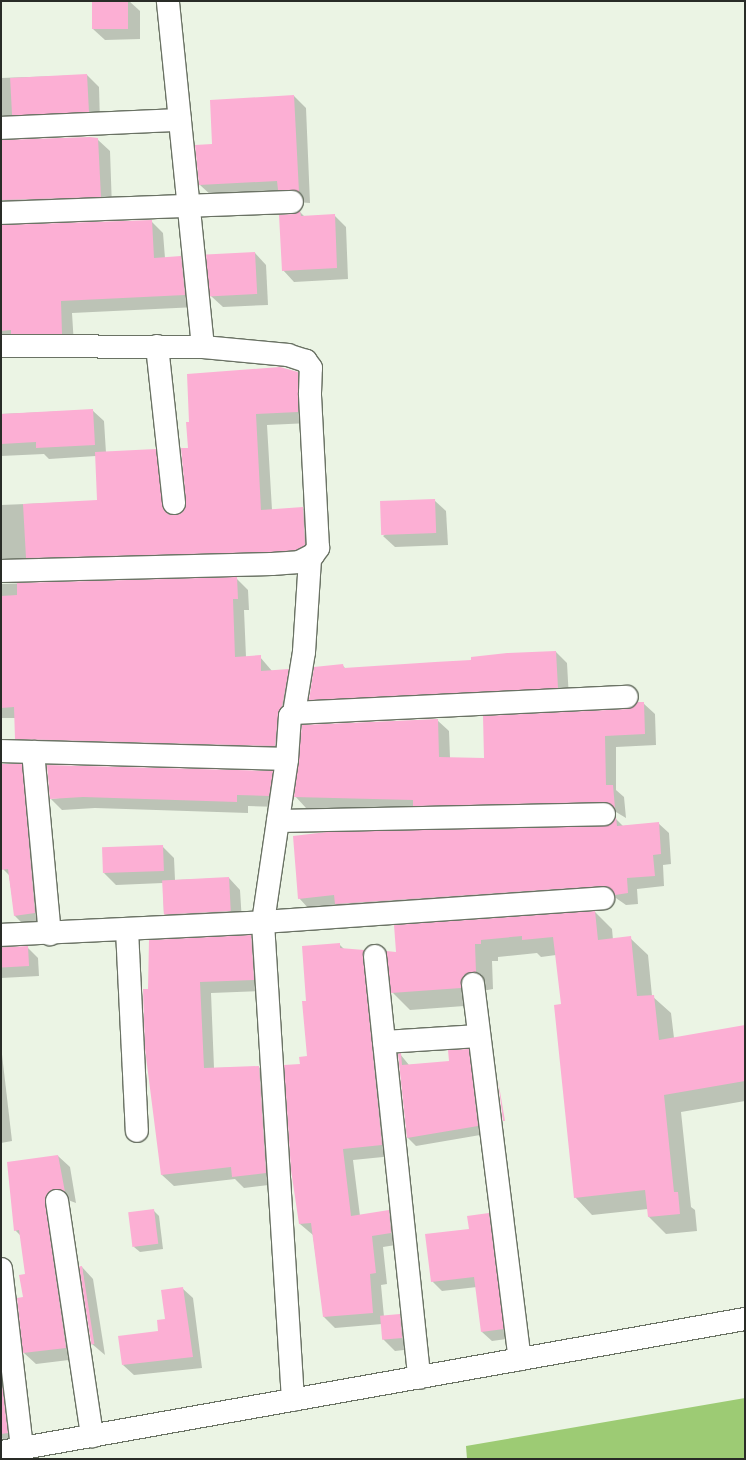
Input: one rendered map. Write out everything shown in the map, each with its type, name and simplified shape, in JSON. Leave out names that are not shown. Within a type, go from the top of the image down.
[{"type":"street","points":[[168,1],[203,347]]},
{"type":"street","points":[[1,128],[180,120]]},
{"type":"street","points":[[1,213],[292,202]]},
{"type":"street","points":[[1,346],[203,347],[288,355],[306,361],[311,368],[310,393],[318,548],[310,558],[299,562],[272,564],[1,571]]},
{"type":"street","points":[[157,346],[174,503]]},
{"type":"street","points":[[294,1400],[263,922],[287,759],[289,718],[294,713],[304,652],[310,558]]},
{"type":"street","points":[[294,713],[628,697]]},
{"type":"street","points":[[1,751],[287,759]]},
{"type":"street","points":[[33,752],[50,934]]},
{"type":"street","points":[[278,821],[604,814]]},
{"type":"street","points":[[1,935],[50,934],[263,922],[603,898]]},
{"type":"street","points":[[127,930],[137,1132]]},
{"type":"street","points":[[375,956],[419,1378]]},
{"type":"street","points":[[473,984],[520,1359]]},
{"type":"street","points":[[384,1042],[480,1036]]},
{"type":"street","points":[[57,1201],[92,1436]]},
{"type":"street","points":[[1,1269],[22,1449]]},
{"type":"street","points":[[1,1452],[745,1319]]},
{"type":"shaded area","points":[[745,1398],[745,1459],[467,1459],[466,1446]]},
{"type":"building","points":[[92,1],[128,1],[128,29],[92,29]]},
{"type":"building","points":[[87,74],[89,112],[12,116],[10,78]]},
{"type":"building","points":[[294,95],[299,192],[278,190],[277,181],[199,185],[195,145],[212,144],[210,100]]},
{"type":"building","points":[[98,138],[101,197],[1,200],[1,140]]},
{"type":"building","points":[[300,211],[301,216],[335,214],[337,268],[282,271],[279,215],[293,214]]},
{"type":"building","points":[[152,220],[154,258],[181,256],[185,295],[61,301],[62,334],[11,334],[11,330],[1,331],[1,225]]},
{"type":"building","points":[[255,252],[257,294],[208,297],[206,255]]},
{"type":"building","points":[[280,367],[298,372],[298,412],[256,414],[261,510],[303,507],[305,545],[296,550],[271,552],[26,558],[23,504],[97,500],[95,452],[156,449],[164,510],[169,515],[182,513],[186,502],[181,448],[188,448],[186,422],[189,422],[187,374]]},
{"type":"building","points":[[93,409],[95,445],[36,448],[36,442],[1,444],[1,414]]},
{"type":"building","points":[[435,499],[436,533],[381,535],[380,501]]},
{"type":"building","points":[[237,577],[238,599],[233,599],[235,657],[261,655],[261,671],[289,669],[282,706],[278,715],[275,746],[15,739],[14,707],[1,708],[1,596],[17,595],[17,583]]},
{"type":"building","points":[[556,651],[558,688],[309,700],[314,667],[343,664],[344,668],[471,660],[471,657],[507,653]]},
{"type":"building","points":[[638,702],[644,702],[645,734],[605,736],[606,785],[613,785],[615,808],[604,802],[413,806],[413,800],[294,797],[302,725],[438,719],[439,757],[484,758],[483,716],[628,709]]},
{"type":"building","points":[[1,764],[22,764],[35,913],[14,916],[8,869],[1,870]]},
{"type":"building","points":[[47,765],[273,771],[269,796],[237,795],[237,802],[83,797],[50,799]]},
{"type":"building","points":[[616,817],[617,826],[659,822],[661,854],[653,855],[655,876],[627,878],[628,893],[615,895],[609,887],[602,886],[335,904],[334,895],[298,899],[293,836],[327,832],[604,826],[611,824]]},
{"type":"building","points":[[163,845],[164,871],[103,873],[102,847]]},
{"type":"building","points":[[229,877],[231,911],[164,914],[162,881]]},
{"type":"building","points":[[595,911],[598,940],[631,936],[637,996],[654,995],[659,1040],[745,1025],[745,1081],[664,1095],[674,1192],[678,1192],[680,1214],[648,1217],[645,1190],[574,1198],[554,1005],[561,1004],[553,937],[522,940],[522,936],[481,940],[481,944],[475,944],[476,972],[465,974],[461,980],[461,988],[391,993],[386,951],[396,952],[394,925]]},
{"type":"building","points":[[251,935],[254,980],[200,982],[204,1068],[259,1066],[266,1173],[232,1177],[231,1167],[161,1175],[145,1049],[143,989],[148,989],[149,940]]},
{"type":"building","points":[[340,943],[340,948],[364,950],[363,957],[382,1145],[343,1149],[351,1216],[389,1210],[391,1233],[372,1236],[376,1273],[370,1274],[373,1313],[323,1317],[311,1223],[299,1224],[291,1170],[284,1065],[300,1064],[299,1057],[307,1056],[302,1001],[306,1001],[302,946]]},
{"type":"building","points":[[28,946],[29,966],[2,967],[1,947]]},
{"type":"building","points":[[469,1049],[478,1126],[407,1138],[398,1054],[401,1053],[402,1065],[449,1061],[448,1050]]},
{"type":"building","points":[[498,1080],[505,1121],[503,1121]]},
{"type":"building","points":[[58,1155],[65,1192],[56,1189],[50,1191],[45,1203],[66,1348],[23,1353],[17,1298],[23,1297],[19,1275],[25,1274],[19,1230],[14,1231],[7,1162]]},
{"type":"building","points":[[154,1209],[158,1244],[132,1247],[128,1212]]},
{"type":"building","points":[[489,1213],[504,1329],[481,1332],[474,1277],[431,1282],[425,1234],[469,1229],[467,1216]]},
{"type":"building","points":[[79,1266],[82,1266],[94,1344],[91,1344]]},
{"type":"building","points":[[183,1287],[193,1357],[122,1365],[118,1336],[158,1331],[157,1320],[165,1319],[161,1290]]},
{"type":"building","points":[[400,1314],[402,1338],[382,1340],[380,1316]]},
{"type":"building","points":[[1,1377],[8,1433],[1,1434]]}]
